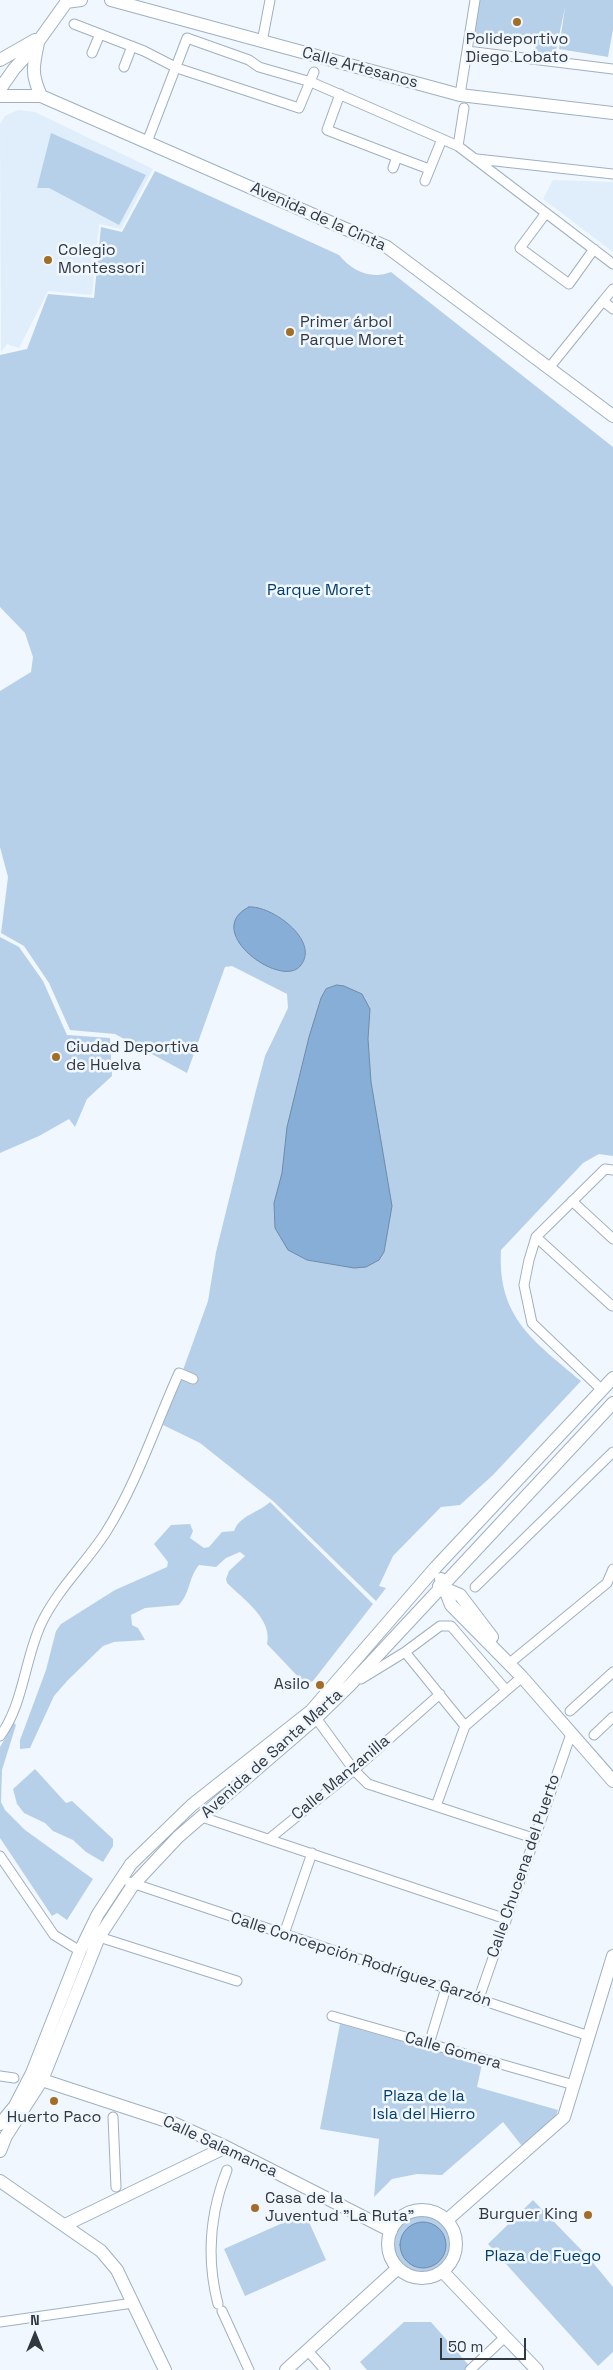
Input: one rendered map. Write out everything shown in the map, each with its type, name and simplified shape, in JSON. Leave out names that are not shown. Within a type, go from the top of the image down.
[{"type":"street","points":[[0,89],[14,68],[40,38],[67,1],[81,0]]},
{"type":"street","name":"Calle Artesanos","points":[[111,0],[460,94],[613,113]]},
{"type":"street","points":[[262,42],[270,0]]},
{"type":"street","points":[[460,94],[475,0]]},
{"type":"street","points":[[74,24],[132,46],[177,68],[299,108],[314,72]]},
{"type":"street","points":[[92,53],[100,34]]},
{"type":"street","points":[[0,60],[40,38]]},
{"type":"street","points":[[40,38],[32,68],[34,80],[41,96]]},
{"type":"street","points":[[147,142],[187,38],[249,60],[259,67],[311,82],[458,146],[613,264]]},
{"type":"street","points":[[124,67],[132,46]]},
{"type":"street","points":[[467,51],[613,69]]},
{"type":"street","points":[[340,94],[327,130],[429,170]]},
{"type":"street","name":"Avenida de la Cinta","points":[[0,96],[41,96],[387,247],[613,416]]},
{"type":"street","points":[[458,146],[464,108]]},
{"type":"street","points":[[425,181],[442,139]]},
{"type":"street","points":[[393,168],[397,156]]},
{"type":"street","points":[[475,159],[613,174]]},
{"type":"street","points":[[546,213],[520,248],[569,284],[594,249]]},
{"type":"street","points":[[549,368],[613,289]]},
{"type":"street","points":[[603,301],[613,309]]},
{"type":"street","points":[[602,1390],[532,1323],[524,1285],[536,1237],[605,1169],[613,1170]]},
{"type":"street","points":[[572,1201],[613,1239]]},
{"type":"street","points":[[536,1237],[612,1306]]},
{"type":"street","points":[[0,1736],[23,1686],[42,1623],[74,1574],[105,1533],[123,1503],[179,1373],[193,1379]]},
{"type":"street","name":"Avenida de Santa Marta","points":[[0,2151],[6,2136],[42,2080],[99,1937],[133,1885],[178,1838],[314,1714],[436,1568],[613,1378]]},
{"type":"street","name":"Avenida de Santa Marta","points":[[0,2124],[15,2106],[32,2073],[80,1951],[98,1914],[121,1877],[156,1839],[192,1805],[350,1685],[613,1403]]},
{"type":"street","points":[[475,1586],[613,1452]]},
{"type":"street","points":[[460,1594],[463,1566]]},
{"type":"street","points":[[436,1568],[451,1605],[522,1677],[613,1781]]},
{"type":"street","points":[[511,1662],[607,1583],[613,1569]]},
{"type":"street","points":[[424,1583],[443,1586],[460,1594],[522,1677]]},
{"type":"street","points":[[423,1608],[451,1605]]},
{"type":"street","points":[[350,1685],[405,1652],[440,1626],[451,1626],[506,1690]]},
{"type":"street","points":[[405,1652],[465,1726]]},
{"type":"street","points":[[570,1711],[613,1672]]},
{"type":"street","points":[[436,1806],[465,1726],[522,1677]]},
{"type":"street","name":"Calle Manzanilla","points":[[269,1839],[354,1770],[440,1694]]},
{"type":"street","points":[[314,1714],[354,1770],[368,1784],[534,1838]]},
{"type":"street","points":[[594,1735],[613,1717]]},
{"type":"street","name":"Calle Chucena del Puerto","points":[[478,1998],[571,1734]]},
{"type":"street","points":[[192,1805],[202,1817],[506,1919]]},
{"type":"street","points":[[284,1934],[312,1854]]},
{"type":"street","points":[[0,1856],[4,1869],[54,1935],[80,1951]]},
{"type":"street","name":"Calle Concepción Rodríguez Garzón","points":[[121,1877],[133,1885],[589,2036]]},
{"type":"street","points":[[99,1937],[238,1981]]},
{"type":"street","points":[[446,2220],[564,2117],[613,1956]]},
{"type":"street","points":[[429,2044],[446,1988]]},
{"type":"street","name":"Calle Gomera","points":[[332,2016],[574,2085]]},
{"type":"street","points":[[0,2076],[14,2078]]},
{"type":"street","name":"Calle Salamanca","points":[[42,2080],[173,2123],[226,2147],[391,2231]]},
{"type":"street","points":[[113,2117],[116,2187]]},
{"type":"street","points":[[65,2225],[226,2147]]},
{"type":"street","points":[[227,2170],[216,2197],[210,2241],[213,2283],[220,2308],[249,2370]]},
{"type":"street","points":[[0,2181],[101,2251],[117,2270],[165,2370]]},
{"type":"street","points":[[416,2210],[427,2210],[446,2220],[452,2228],[456,2246],[450,2265],[443,2272],[424,2278],[415,2277],[398,2268],[389,2250],[391,2231],[396,2221],[405,2214],[416,2210]]},
{"type":"street","points":[[286,2370],[398,2268]]},
{"type":"street","points":[[443,2272],[537,2370]]},
{"type":"street","points":[[0,2322],[133,2303]]},
{"type":"street","points":[[470,2370],[505,2337]]},
{"type":"street","points":[[308,2350],[325,2370]]},
{"type":"shaded area","name":"Colegio Montessori","points":[[18,110],[35,112],[153,169],[121,229],[99,224],[92,295],[48,291],[19,348],[7,344],[1,352],[0,124],[5,116]]},
{"type":"shaded area","points":[[553,180],[613,182],[613,252],[543,199]]},
{"type":"shaded area","points":[[249,907],[258,908],[280,918],[299,935],[304,945],[305,955],[301,965],[292,971],[278,970],[250,955],[239,943],[234,930],[236,917]]},
{"type":"shaded area","points":[[337,985],[362,994],[370,1009],[368,1039],[371,1082],[392,1206],[384,1252],[379,1260],[366,1267],[354,1268],[307,1260],[288,1250],[275,1228],[274,1203],[282,1173],[287,1127],[309,1037],[321,998],[326,989]]},
{"type":"shaded area","points":[[419,2222],[427,2222],[436,2226],[442,2232],[446,2245],[442,2258],[436,2264],[427,2268],[419,2268],[410,2264],[404,2258],[400,2249],[400,2241],[404,2232],[410,2226]]},
{"type":"green space","points":[[477,0],[613,0],[613,29],[608,57],[559,49],[565,7],[554,60],[534,59],[536,45],[471,36]]},
{"type":"green space","points":[[51,133],[146,175],[119,225],[49,188],[37,188]]},
{"type":"green space","name":"Parque Moret","points":[[155,171],[339,255],[356,270],[376,275],[391,272],[613,447],[613,1156],[599,1154],[583,1163],[501,1250],[501,1274],[505,1294],[512,1311],[534,1340],[581,1381],[493,1475],[460,1505],[441,1507],[393,1556],[379,1586],[386,1588],[376,1601],[273,1501],[200,1443],[163,1425],[208,1301],[216,1252],[255,1094],[265,1056],[288,1008],[287,994],[232,966],[225,967],[187,1073],[115,1034],[70,1030],[49,983],[24,946],[1,933],[8,877],[0,847],[0,691],[31,672],[33,657],[25,633],[0,607],[0,355],[27,349],[48,294],[94,298],[101,227],[122,232]]},
{"type":"green space","name":"Ciudad Deportiva de Huelva","points":[[0,937],[19,947],[43,981],[67,1035],[110,1038],[112,1076],[87,1099],[75,1127],[69,1119],[39,1136],[0,1153]]},
{"type":"green space","points":[[270,1502],[373,1604],[313,1681],[305,1684],[267,1644],[266,1626],[261,1618],[227,1583],[226,1579],[229,1571],[245,1556],[240,1552],[226,1558],[216,1567],[199,1565],[195,1570],[186,1595],[179,1605],[145,1608],[131,1615],[132,1625],[138,1628],[145,1640],[114,1642],[103,1646],[54,1696],[30,1748],[20,1749],[20,1740],[46,1670],[56,1631],[61,1624],[115,1590],[167,1567],[168,1562],[154,1544],[171,1525],[190,1524],[193,1531],[190,1538],[204,1548],[209,1547],[222,1532],[234,1531],[240,1521]]},
{"type":"green space","points":[[14,1723],[16,1725],[2,1770],[1,1802],[5,1810],[25,1830],[93,1879],[67,1920],[57,1913],[52,1916],[0,1838],[0,1747]]},
{"type":"green space","points":[[35,1769],[66,1803],[72,1801],[113,1839],[113,1846],[103,1862],[86,1852],[73,1840],[53,1831],[45,1823],[24,1813],[17,1804],[13,1789]]},
{"type":"green space","name":"Plaza de la Isla del Hierro","points":[[340,2024],[482,2064],[477,2087],[558,2110],[555,2118],[522,2146],[503,2122],[442,2175],[417,2174],[392,2179],[374,2197],[379,2139],[320,2129]]},
{"type":"green space","name":"Plaza de Fuego","points":[[533,2200],[590,2259],[613,2287],[613,2352],[598,2366],[488,2244]]},
{"type":"green space","points":[[305,2213],[326,2260],[245,2296],[224,2249]]},
{"type":"green space","points":[[416,2213],[428,2213],[444,2222],[451,2232],[453,2244],[451,2256],[444,2266],[428,2275],[416,2275],[405,2270],[396,2261],[391,2250],[391,2238],[396,2227],[405,2218]]},
{"type":"green space","points":[[404,2322],[431,2322],[473,2370],[367,2370],[360,2362]]},
{"type":"place","name":"Polideportivo Diego Lobato","points":[[517,22]]},
{"type":"place","name":"Colegio Montessori","points":[[48,260]]},
{"type":"place","name":"Primer árbol Parque Moret","points":[[290,332]]},
{"type":"place","name":"Ciudad Deportiva de Huelva","points":[[56,1057]]},
{"type":"place","name":"Asilo","points":[[320,1685]]},
{"type":"place","name":"Huerto Paco","points":[[54,2101]]},
{"type":"place","name":"Casa de la Juventud \"La Ruta\"","points":[[255,2208]]},
{"type":"place","name":"Burguer King","points":[[588,2215]]}]
